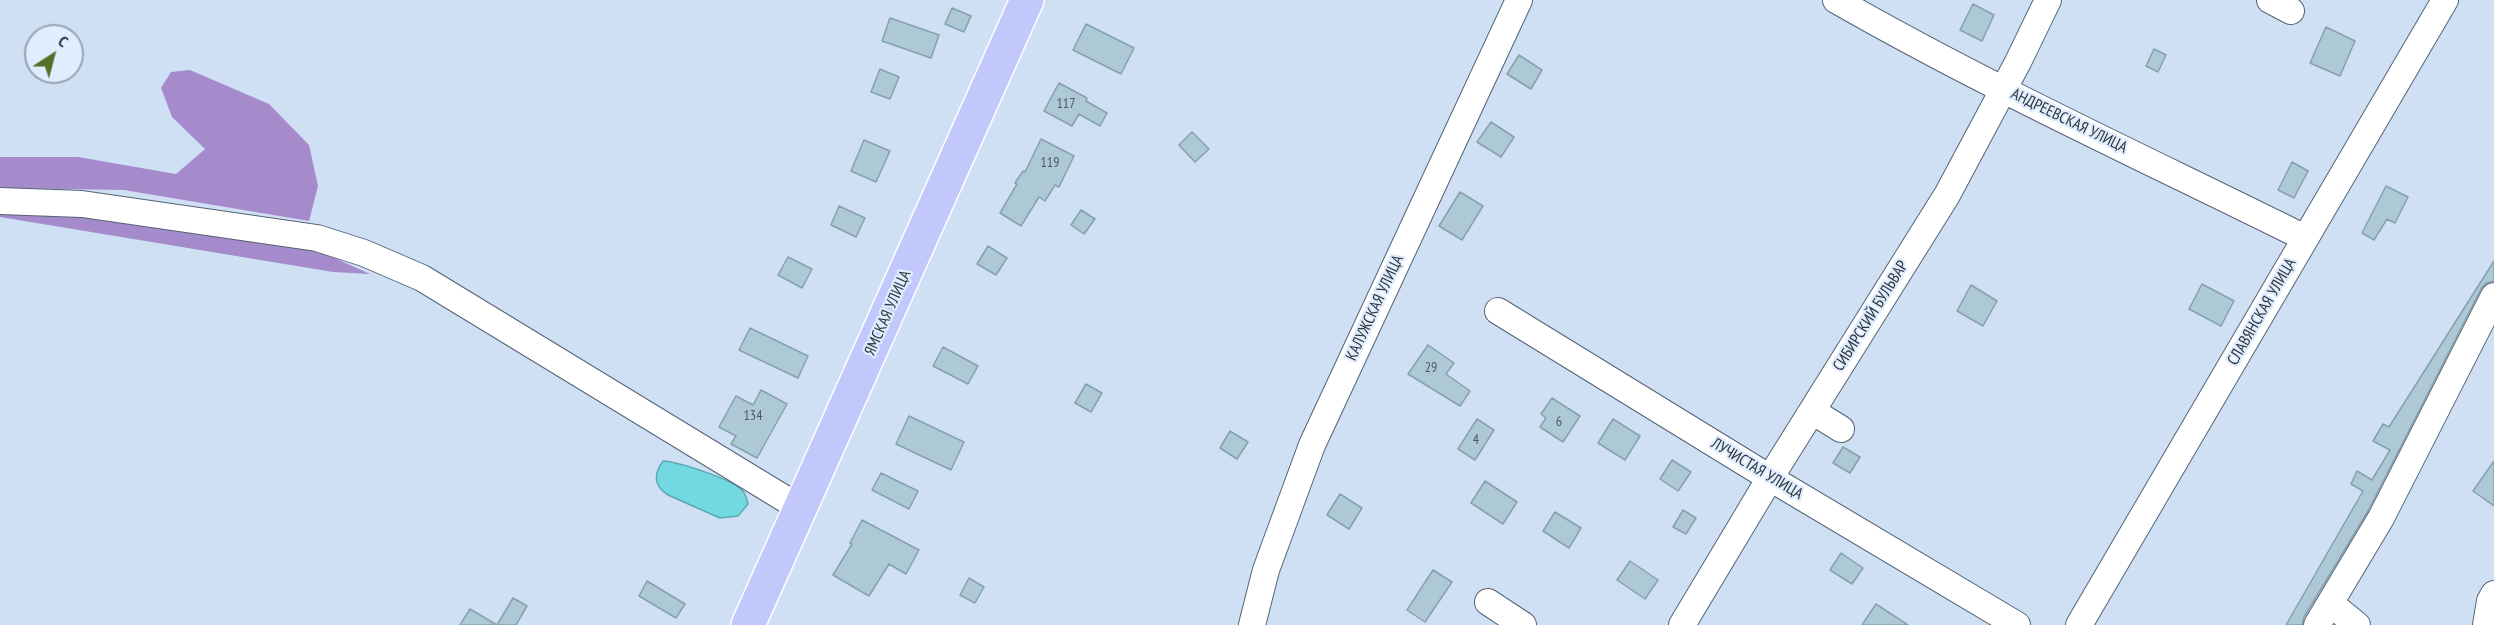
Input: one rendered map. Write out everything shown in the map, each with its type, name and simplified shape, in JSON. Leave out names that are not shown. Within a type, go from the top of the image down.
[{"type":"main road","name":"ЯМСКАЯ УЛИЦА","points":[[748,625],[1027,0]]},
{"type":"street","name":"КАЛУЖСКАЯ УЛИЦА","points":[[1252,625],[1266,570],[1312,445],[1519,0]]},
{"type":"street","name":"АНДРЕЕВСКАЯ УЛИЦА","points":[[1836,0],[2004,88],[2305,238]]},
{"type":"street","name":"СИБИРСКИЙ БУЛЬВАР","points":[[1682,625],[1770,478],[1947,195],[2048,0]]},
{"type":"street","name":"СЛАВЯНСКАЯ УЛИЦА","points":[[2079,625],[2445,0]]},
{"type":"street","points":[[0,201],[81,204],[317,238],[371,256],[422,278],[800,508]]},
{"type":"street","points":[[2317,625],[2381,518],[2494,296]]},
{"type":"street","name":"ЛУЧИСТАЯ УЛИЦА","points":[[1498,310],[1770,478],[2017,625]]},
{"type":"street","points":[[1812,411],[1841,429]]},
{"type":"street","points":[[2486,625],[2490,601],[2494,594]]},
{"type":"street","points":[[1488,602],[1523,625]]},
{"type":"street","points":[[2330,603],[2356,625]]},
{"type":"shaded area","points":[[190,70],[269,104],[309,145],[318,186],[309,221],[124,190],[0,188],[0,157],[78,157],[176,174],[205,149],[172,117],[161,88],[171,72]]},
{"type":"shaded area","points":[[0,213],[77,216],[310,247],[370,274],[333,272],[0,217]]},
{"type":"shaded area","points":[[663,461],[692,468],[728,481],[743,491],[748,504],[738,516],[720,518],[668,495],[663,492],[656,480]]},
{"type":"building","points":[[1973,4],[1994,15],[1982,41],[1960,30]]},
{"type":"building","points":[[952,8],[971,16],[964,32],[945,24]]},
{"type":"building","points":[[890,18],[939,35],[931,58],[882,41]]},
{"type":"building","points":[[1086,24],[1134,48],[1121,74],[1073,50]]},
{"type":"building","points":[[2326,27],[2355,41],[2340,76],[2310,63]]},
{"type":"building","points":[[2154,49],[2166,55],[2158,72],[2146,66]]},
{"type":"building","points":[[1519,55],[1542,70],[1531,89],[1507,74]]},
{"type":"building","points":[[880,69],[899,77],[890,99],[871,92]]},
{"type":"building","points":[[1059,83],[1087,98],[1086,101],[1107,113],[1100,126],[1079,114],[1072,126],[1044,111]]},
{"type":"building","points":[[1491,122],[1514,137],[1501,157],[1477,142]]},
{"type":"building","points":[[1192,132],[1209,149],[1195,162],[1179,145]]},
{"type":"building","points":[[1041,139],[1074,156],[1059,187],[1055,185],[1045,201],[1039,197],[1021,226],[1000,213],[1017,184],[1015,183],[1023,171],[1025,172]]},
{"type":"building","points":[[864,140],[890,151],[876,182],[851,171]]},
{"type":"building","points":[[2292,162],[2308,171],[2294,198],[2278,190]]},
{"type":"building","points":[[2386,186],[2408,197],[2395,223],[2387,219],[2374,240],[2362,233]]},
{"type":"building","points":[[1460,192],[1483,206],[1462,240],[1439,226]]},
{"type":"building","points":[[839,206],[865,218],[856,237],[831,225]]},
{"type":"building","points":[[1081,210],[1095,219],[1084,234],[1071,225]]},
{"type":"building","points":[[988,246],[1007,258],[996,275],[977,264]]},
{"type":"building","points":[[788,257],[812,269],[802,288],[778,275]]},
{"type":"building","points":[[2494,261],[2494,281],[2486,283],[2481,289],[2368,511],[2304,617],[2302,625],[2286,625],[2363,491],[2351,484],[2357,471],[2372,480],[2390,450],[2373,441],[2383,424],[2389,427]]},
{"type":"building","points":[[2202,284],[2234,301],[2221,326],[2189,309]]},
{"type":"building","points":[[1971,285],[1997,301],[1983,326],[1957,311]]},
{"type":"building","points":[[750,328],[808,356],[798,378],[739,350]]},
{"type":"building","points":[[1428,345],[1454,363],[1446,374],[1470,391],[1460,406],[1408,374]]},
{"type":"building","points":[[943,347],[978,366],[968,384],[933,366]]},
{"type":"building","points":[[1086,384],[1102,393],[1091,412],[1075,403]]},
{"type":"building","points":[[761,390],[787,404],[757,458],[731,444],[736,436],[719,427],[736,396],[753,405]]},
{"type":"building","points":[[1552,398],[1580,416],[1563,442],[1540,427],[1546,418],[1541,414]]},
{"type":"building","points":[[909,416],[964,442],[951,470],[896,444]]},
{"type":"building","points":[[1477,419],[1494,430],[1475,460],[1458,449]]},
{"type":"building","points":[[1613,419],[1640,436],[1625,460],[1598,443]]},
{"type":"building","points":[[1230,431],[1248,442],[1237,459],[1220,448]]},
{"type":"building","points":[[1843,447],[1860,457],[1850,473],[1833,463]]},
{"type":"building","points":[[1672,460],[1691,472],[1678,491],[1660,479]]},
{"type":"building","points":[[2494,461],[2494,506],[2473,491]]},
{"type":"building","points":[[881,473],[918,491],[909,509],[872,490]]},
{"type":"building","points":[[1485,481],[1517,502],[1503,524],[1471,503]]},
{"type":"building","points":[[1340,494],[1362,508],[1349,529],[1327,515]]},
{"type":"building","points":[[1683,510],[1696,518],[1686,534],[1673,527]]},
{"type":"building","points":[[1555,512],[1581,528],[1569,548],[1543,531]]},
{"type":"building","points":[[862,520],[919,550],[906,574],[889,564],[869,596],[833,575],[852,544],[850,543]]},
{"type":"building","points":[[1841,553],[1863,568],[1852,584],[1830,570]]},
{"type":"building","points":[[1630,561],[1658,580],[1645,599],[1617,580]]},
{"type":"building","points":[[1433,570],[1452,582],[1425,622],[1407,610]]},
{"type":"building","points":[[969,578],[984,587],[975,603],[960,595]]},
{"type":"building","points":[[647,581],[685,604],[676,618],[639,596]]},
{"type":"building","points":[[513,598],[527,606],[516,625],[497,625]]},
{"type":"building","points":[[1876,604],[1908,625],[1862,625]]},
{"type":"building","points":[[470,609],[497,625],[460,625]]}]
